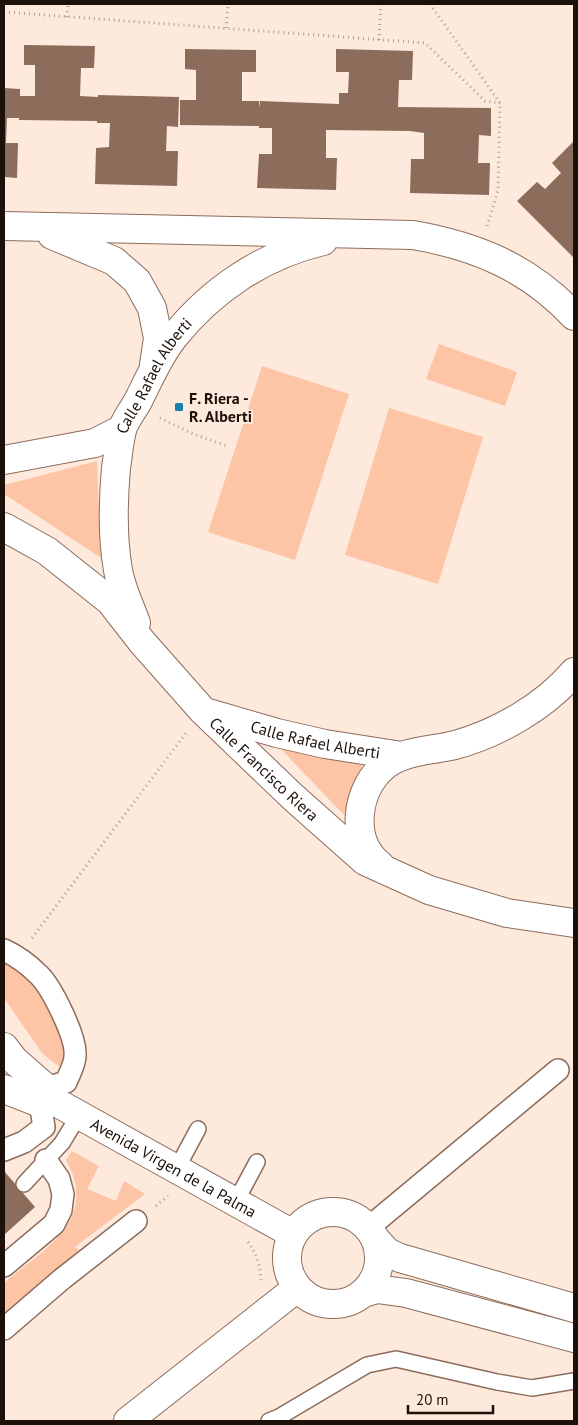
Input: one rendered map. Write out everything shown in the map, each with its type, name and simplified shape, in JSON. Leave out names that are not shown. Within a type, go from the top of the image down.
[{"type":"street","name":"Calle Rafael Alberti","points":[[4,226],[413,235],[446,241],[479,251],[510,266],[539,284],[574,316]]},
{"type":"street","points":[[32,227],[73,242],[114,261],[137,281],[152,308],[158,338],[154,368]]},
{"type":"street","name":"Calle Rafael Alberti","points":[[142,642],[118,571],[113,501],[122,429],[140,399],[154,368],[172,339],[194,313],[220,290],[248,271],[278,255],[311,244],[344,236],[378,233]]},
{"type":"street","points":[[4,460],[94,443],[122,429]]},
{"type":"street","name":"Calle Francisco Riera","points":[[4,527],[47,551],[110,601],[142,642],[203,711],[294,798],[365,861],[429,890],[506,913],[574,924]]},
{"type":"street","name":"Calle Rafael Alberti","points":[[393,875],[376,862],[365,844],[359,823],[361,802],[369,783],[383,767],[402,756],[456,744],[488,733],[519,717],[547,698],[574,672]]},
{"type":"street","name":"Calle Rafael Alberti","points":[[203,711],[276,733],[325,744],[402,756]]},
{"type":"street","points":[[4,950],[18,957],[40,976],[58,1004],[70,1033],[76,1056],[66,1082],[47,1098],[44,1127],[24,1142],[4,1150]]},
{"type":"street","name":"Avenida Virgen de la Palma","points":[[4,1047],[47,1098]]},
{"type":"street","points":[[372,1234],[558,1070]]},
{"type":"street","name":"Avenida Virgen de la Palma","points":[[4,1089],[47,1098],[293,1234]]},
{"type":"street","points":[[4,1266],[54,1224],[61,1210],[63,1194],[59,1179],[46,1160]]},
{"type":"street","points":[[574,1308],[408,1260],[387,1252],[357,1218],[347,1214],[329,1212],[315,1215],[302,1223],[293,1234],[288,1247],[286,1261],[290,1276],[298,1288],[308,1297],[322,1303],[336,1304],[344,1302],[377,1289],[406,1293],[574,1338]]},
{"type":"street","points":[[4,1329],[62,1279],[136,1221]]},
{"type":"street","points":[[363,1293],[372,1282],[378,1268],[379,1254],[372,1234]]},
{"type":"street","points":[[128,1421],[298,1288]]},
{"type":"lane","points":[[24,1184],[62,1143],[78,1115]]},
{"type":"lane","points":[[176,1170],[198,1129]]},
{"type":"lane","points":[[235,1203],[257,1162]]},
{"type":"lane","points":[[269,1421],[279,1417],[366,1365],[396,1359],[532,1388],[574,1381]]},
{"type":"path","points":[[67,17],[68,4]]},
{"type":"path","points":[[226,28],[228,4]]},
{"type":"path","points":[[379,40],[382,4]]},
{"type":"path","points":[[430,4],[500,103],[498,190],[479,251]]},
{"type":"path","points":[[4,12],[424,43],[485,101],[500,103]]},
{"type":"path","points":[[140,399],[152,413],[174,426],[226,446]]},
{"type":"path","points":[[30,941],[181,741]]},
{"type":"path","points":[[244,1238],[254,1250],[260,1264],[261,1280],[258,1296],[268,1310]]},
{"type":"shaded area","points":[[439,344],[517,372],[505,406],[426,379]]},
{"type":"shaded area","points":[[262,366],[349,394],[295,560],[208,532]]},
{"type":"shaded area","points":[[389,408],[483,437],[438,584],[345,555]]},
{"type":"shaded area","points":[[97,461],[101,558],[4,494],[4,485]]},
{"type":"shaded area","points":[[278,746],[362,765],[344,815]]},
{"type":"shaded area","points":[[4,959],[43,991],[67,1048],[66,1071],[42,1053],[4,998]]},
{"type":"shaded area","points":[[72,1151],[99,1166],[87,1189],[116,1201],[124,1181],[145,1194],[75,1247],[83,1254],[4,1320],[4,1283],[50,1245],[72,1217],[76,1200],[75,1181],[66,1160]]},
{"type":"building","points":[[24,45],[95,46],[94,68],[81,68],[80,96],[179,97],[178,127],[167,126],[166,151],[178,151],[177,186],[95,184],[96,148],[109,147],[110,123],[97,123],[97,121],[19,120],[19,118],[7,118],[6,143],[18,143],[17,178],[4,177],[4,88],[20,89],[20,96],[35,96],[35,65],[24,65]]},
{"type":"building","points":[[185,49],[256,50],[256,72],[242,72],[242,101],[259,101],[260,108],[260,101],[339,104],[339,93],[348,93],[349,72],[336,72],[336,49],[413,51],[412,80],[399,80],[398,107],[491,108],[491,136],[479,135],[478,163],[490,163],[489,195],[410,193],[411,159],[424,159],[424,133],[410,131],[326,130],[326,158],[337,158],[336,190],[257,188],[259,154],[272,154],[272,128],[259,128],[259,126],[180,125],[180,100],[196,100],[196,70],[185,69]]},
{"type":"building","points":[[574,141],[573,257],[517,201],[537,182],[545,189],[561,173],[552,163]]},
{"type":"building","points":[[4,1171],[35,1207],[4,1235]]},
{"type":"place","name":"F. Riera - R. Alberti","points":[[179,407]]}]
